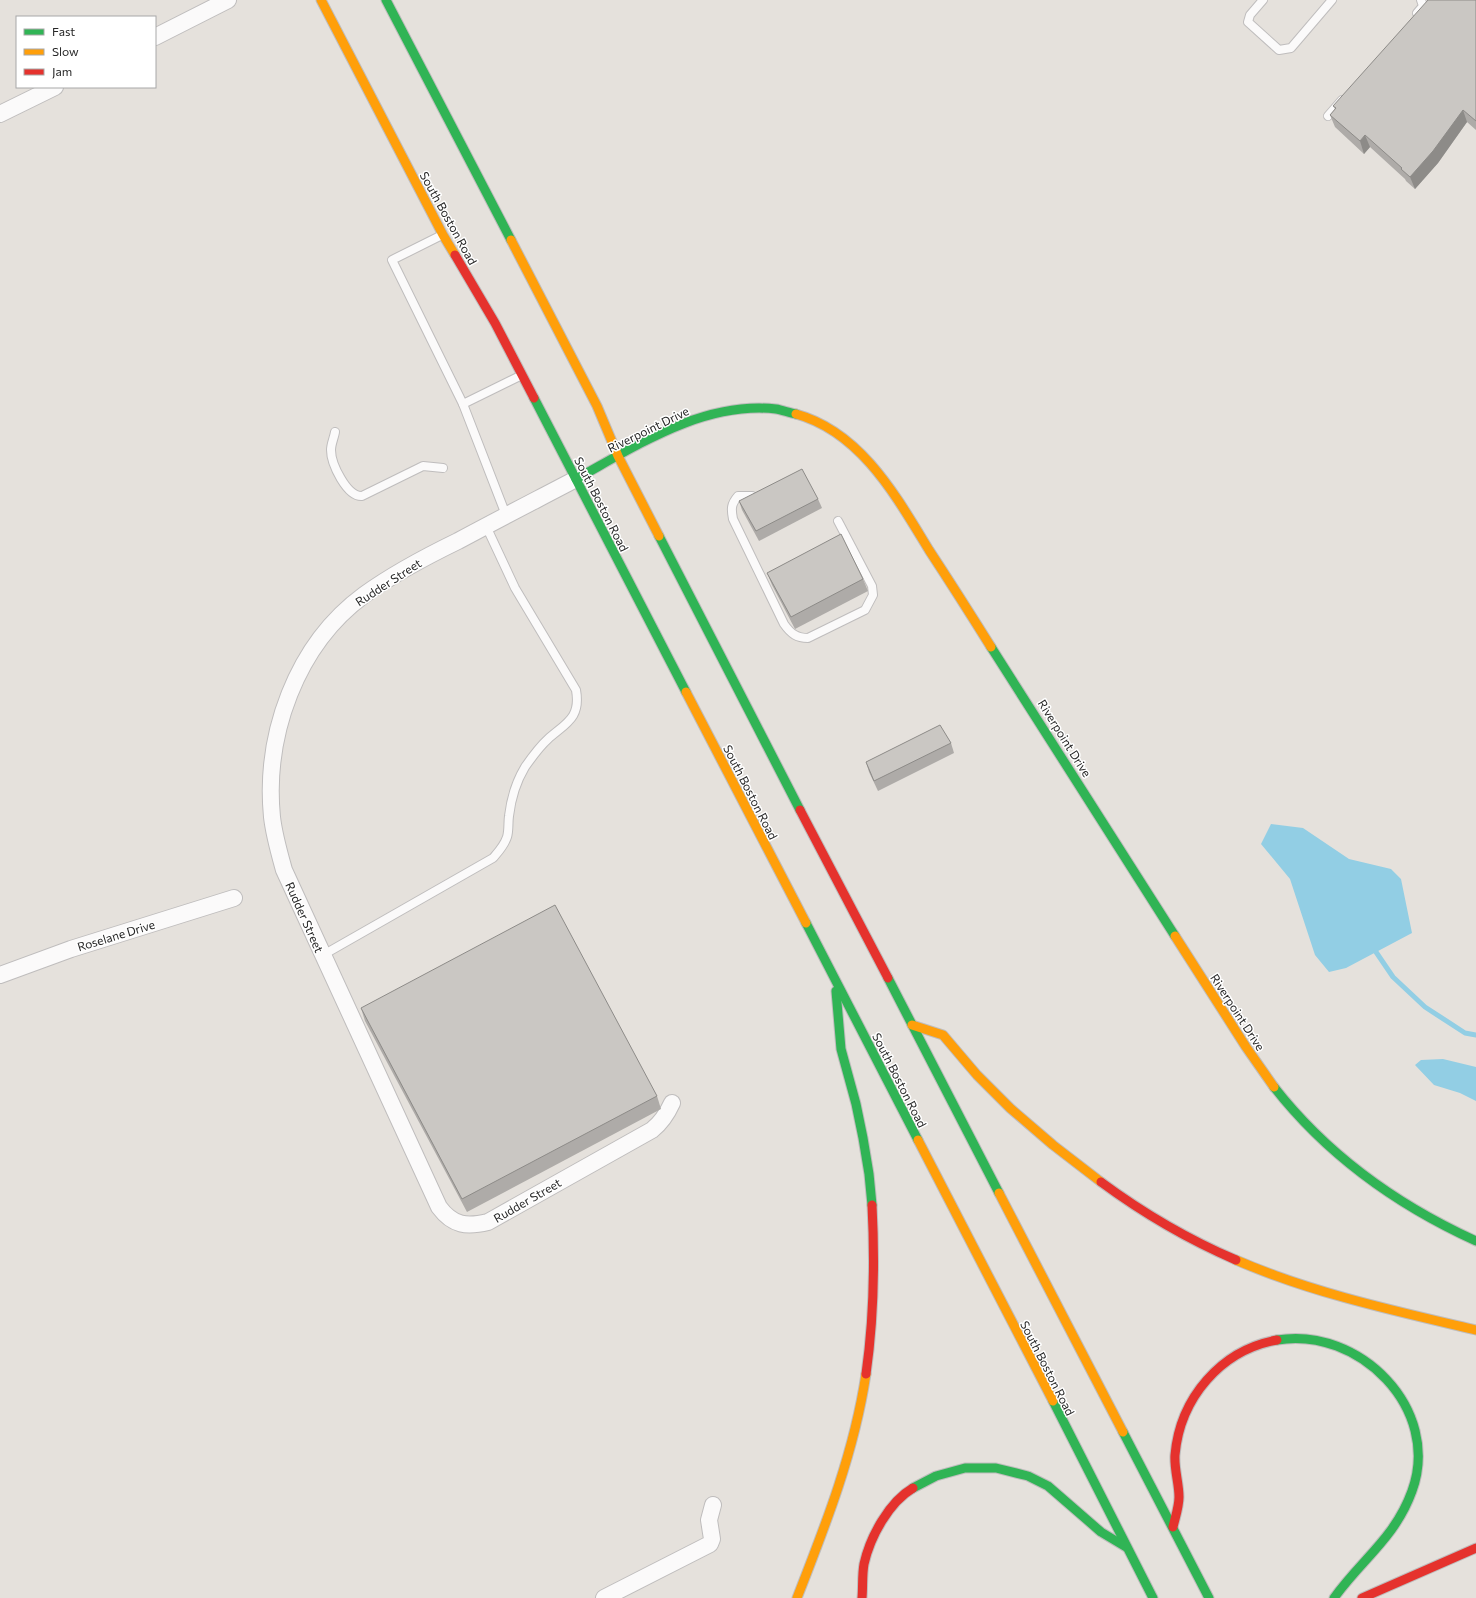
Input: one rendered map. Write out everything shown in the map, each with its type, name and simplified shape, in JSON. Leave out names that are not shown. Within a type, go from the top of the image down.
[{"type":"main road","name":"South Boston Road","points":[[322,0],[443,235],[495,324],[522,375],[1020,1337],[1153,1598]]},
{"type":"main road","points":[[386,0],[597,406],[618,456],[1209,1598]]},
{"type":"main road","name":"Riverpoint Drive","points":[[576,479],[674,427],[703,416],[733,409],[761,408],[780,410],[802,416],[823,425],[845,440],[866,460],[892,492],[912,522],[1212,994],[1251,1054],[1282,1097],[1312,1130],[1339,1156],[1379,1187],[1425,1217],[1476,1241]]},
{"type":"main road","points":[[797,1598],[828,1518],[849,1455],[862,1399],[872,1312],[874,1255],[871,1197],[866,1155],[856,1105],[840,1042],[836,982]]},
{"type":"main road","points":[[912,1025],[944,1035],[974,1072],[1011,1108],[1061,1151],[1129,1202],[1165,1225],[1213,1251],[1314,1288],[1424,1318],[1476,1330]]},
{"type":"main road","points":[[1173,1528],[1179,1499],[1175,1470],[1175,1450],[1181,1426],[1189,1405],[1201,1385],[1214,1370],[1229,1358],[1248,1347],[1276,1339],[1311,1339],[1333,1344],[1354,1352],[1373,1366],[1390,1382],[1406,1405],[1415,1423],[1419,1443],[1419,1458],[1415,1482],[1407,1505],[1394,1528],[1380,1547],[1351,1575],[1334,1598]]},
{"type":"main road","points":[[862,1598],[861,1584],[864,1560],[869,1543],[879,1523],[890,1509],[909,1490],[927,1479],[947,1471],[969,1467],[988,1467],[1029,1476],[1048,1486],[1098,1529],[1126,1547]]},
{"type":"main road","points":[[1362,1598],[1476,1548]]},
{"type":"street","points":[[156,37],[228,0]]},
{"type":"street","points":[[0,114],[53,88]]},
{"type":"street","name":"Rudder Street","points":[[576,479],[401,570],[363,596],[341,615],[321,638],[303,665],[287,699],[278,729],[272,760],[272,817],[276,841],[284,870],[439,1207],[445,1215],[454,1221],[463,1224],[475,1225],[488,1222],[652,1130],[659,1125],[668,1113],[672,1102]]},
{"type":"street","name":"Roselane Drive","points":[[0,975],[71,948],[234,898]]},
{"type":"street","points":[[604,1598],[710,1544],[712,1539],[710,1520],[713,1505]]},
{"type":"lane","points":[[1263,0],[1250,14],[1248,22],[1279,50],[1291,48],[1332,0]]},
{"type":"lane","points":[[1413,18],[1423,6],[1421,0]]},
{"type":"lane","points":[[1328,116],[1348,92]]},
{"type":"lane","points":[[443,235],[392,260],[463,404],[506,515]]},
{"type":"lane","points":[[463,404],[522,375]]},
{"type":"lane","points":[[335,432],[331,450],[333,463],[348,489],[359,496],[362,496],[423,466],[443,468]]},
{"type":"lane","points":[[752,496],[738,496],[732,502],[731,510],[733,519],[784,624],[790,632],[799,638],[808,638],[865,610],[873,595],[872,586],[838,520]]},
{"type":"lane","points":[[323,955],[493,858],[502,848],[507,836],[513,794],[521,774],[533,755],[548,739],[567,724],[575,714],[578,701],[576,690],[515,588],[486,526]]},
{"type":"water","points":[[1271,824],[1303,828],[1349,859],[1391,869],[1401,879],[1412,933],[1346,968],[1329,972],[1315,955],[1290,879],[1261,844]]},
{"type":"water","points":[[1443,1059],[1476,1067],[1476,1101],[1460,1093],[1434,1085],[1415,1065],[1421,1060]]},
{"type":"building","points":[[1428,0],[1476,0],[1476,121],[1463,110],[1433,151],[1410,177],[1365,135],[1360,141],[1330,115],[1336,108],[1333,106]]},
{"type":"building","points":[[802,469],[818,499],[756,531],[739,501]]},
{"type":"building","points":[[841,534],[863,579],[791,617],[767,573]]},
{"type":"building","points":[[940,725],[951,743],[874,781],[866,762]]},
{"type":"building","points":[[555,905],[657,1096],[462,1199],[361,1008]]},
{"type":"waterway","points":[[1376,952],[1393,977],[1425,1007],[1465,1033],[1476,1035]]},
{"type":"traffic: fast","points":[[386,0],[511,240]]},
{"type":"traffic: fast","points":[[534,398],[686,692]]},
{"type":"traffic: fast","points":[[576,479],[646,440],[696,419],[722,412],[749,408],[776,409],[796,414]]},
{"type":"traffic: fast","points":[[659,536],[800,810]]},
{"type":"traffic: fast","points":[[991,647],[1175,936]]},
{"type":"traffic: fast","points":[[806,923],[918,1140]]},
{"type":"traffic: fast","points":[[888,978],[999,1193]]},
{"type":"traffic: fast","points":[[836,991],[841,1049],[856,1104],[863,1138],[872,1205]]},
{"type":"traffic: fast","points":[[1274,1087],[1317,1135],[1341,1157],[1392,1195],[1447,1227],[1476,1241]]},
{"type":"traffic: fast","points":[[1277,1340],[1308,1339],[1337,1346],[1364,1360],[1386,1380],[1404,1403],[1415,1431],[1418,1460],[1412,1491],[1405,1507],[1397,1522],[1377,1548],[1334,1598]]},
{"type":"traffic: fast","points":[[1053,1401],[1153,1598]]},
{"type":"traffic: fast","points":[[1123,1432],[1209,1598]]},
{"type":"traffic: fast","points":[[913,1488],[936,1476],[965,1468],[996,1468],[1028,1476],[1048,1486],[1101,1532],[1126,1547]]},
{"type":"traffic: slow","points":[[321,0],[443,235],[455,255]]},
{"type":"traffic: slow","points":[[511,240],[597,406],[618,456],[659,536]]},
{"type":"traffic: slow","points":[[796,414],[819,423],[840,435],[874,468],[890,488],[991,647]]},
{"type":"traffic: slow","points":[[686,692],[806,923]]},
{"type":"traffic: slow","points":[[1175,936],[1246,1047],[1274,1087]]},
{"type":"traffic: slow","points":[[912,1025],[943,1035],[977,1075],[1010,1108],[1053,1145],[1101,1182]]},
{"type":"traffic: slow","points":[[918,1140],[1053,1401]]},
{"type":"traffic: slow","points":[[999,1193],[1123,1432]]},
{"type":"traffic: slow","points":[[1236,1260],[1265,1272],[1324,1292],[1476,1330]]},
{"type":"traffic: slow","points":[[797,1598],[847,1460],[861,1403],[866,1374]]},
{"type":"traffic: jam","points":[[455,255],[495,323],[534,398]]},
{"type":"traffic: jam","points":[[800,810],[888,978]]},
{"type":"traffic: jam","points":[[1101,1182],[1166,1225],[1236,1260]]},
{"type":"traffic: jam","points":[[866,1374],[871,1332],[873,1290],[872,1205]]},
{"type":"traffic: jam","points":[[1173,1527],[1178,1509],[1179,1497],[1175,1455],[1185,1414],[1195,1396],[1207,1380],[1221,1366],[1238,1354],[1257,1345],[1277,1340]]},
{"type":"traffic: jam","points":[[862,1598],[864,1564],[876,1532],[896,1502],[913,1488]]},
{"type":"traffic: jam","points":[[1362,1598],[1476,1548]]}]
